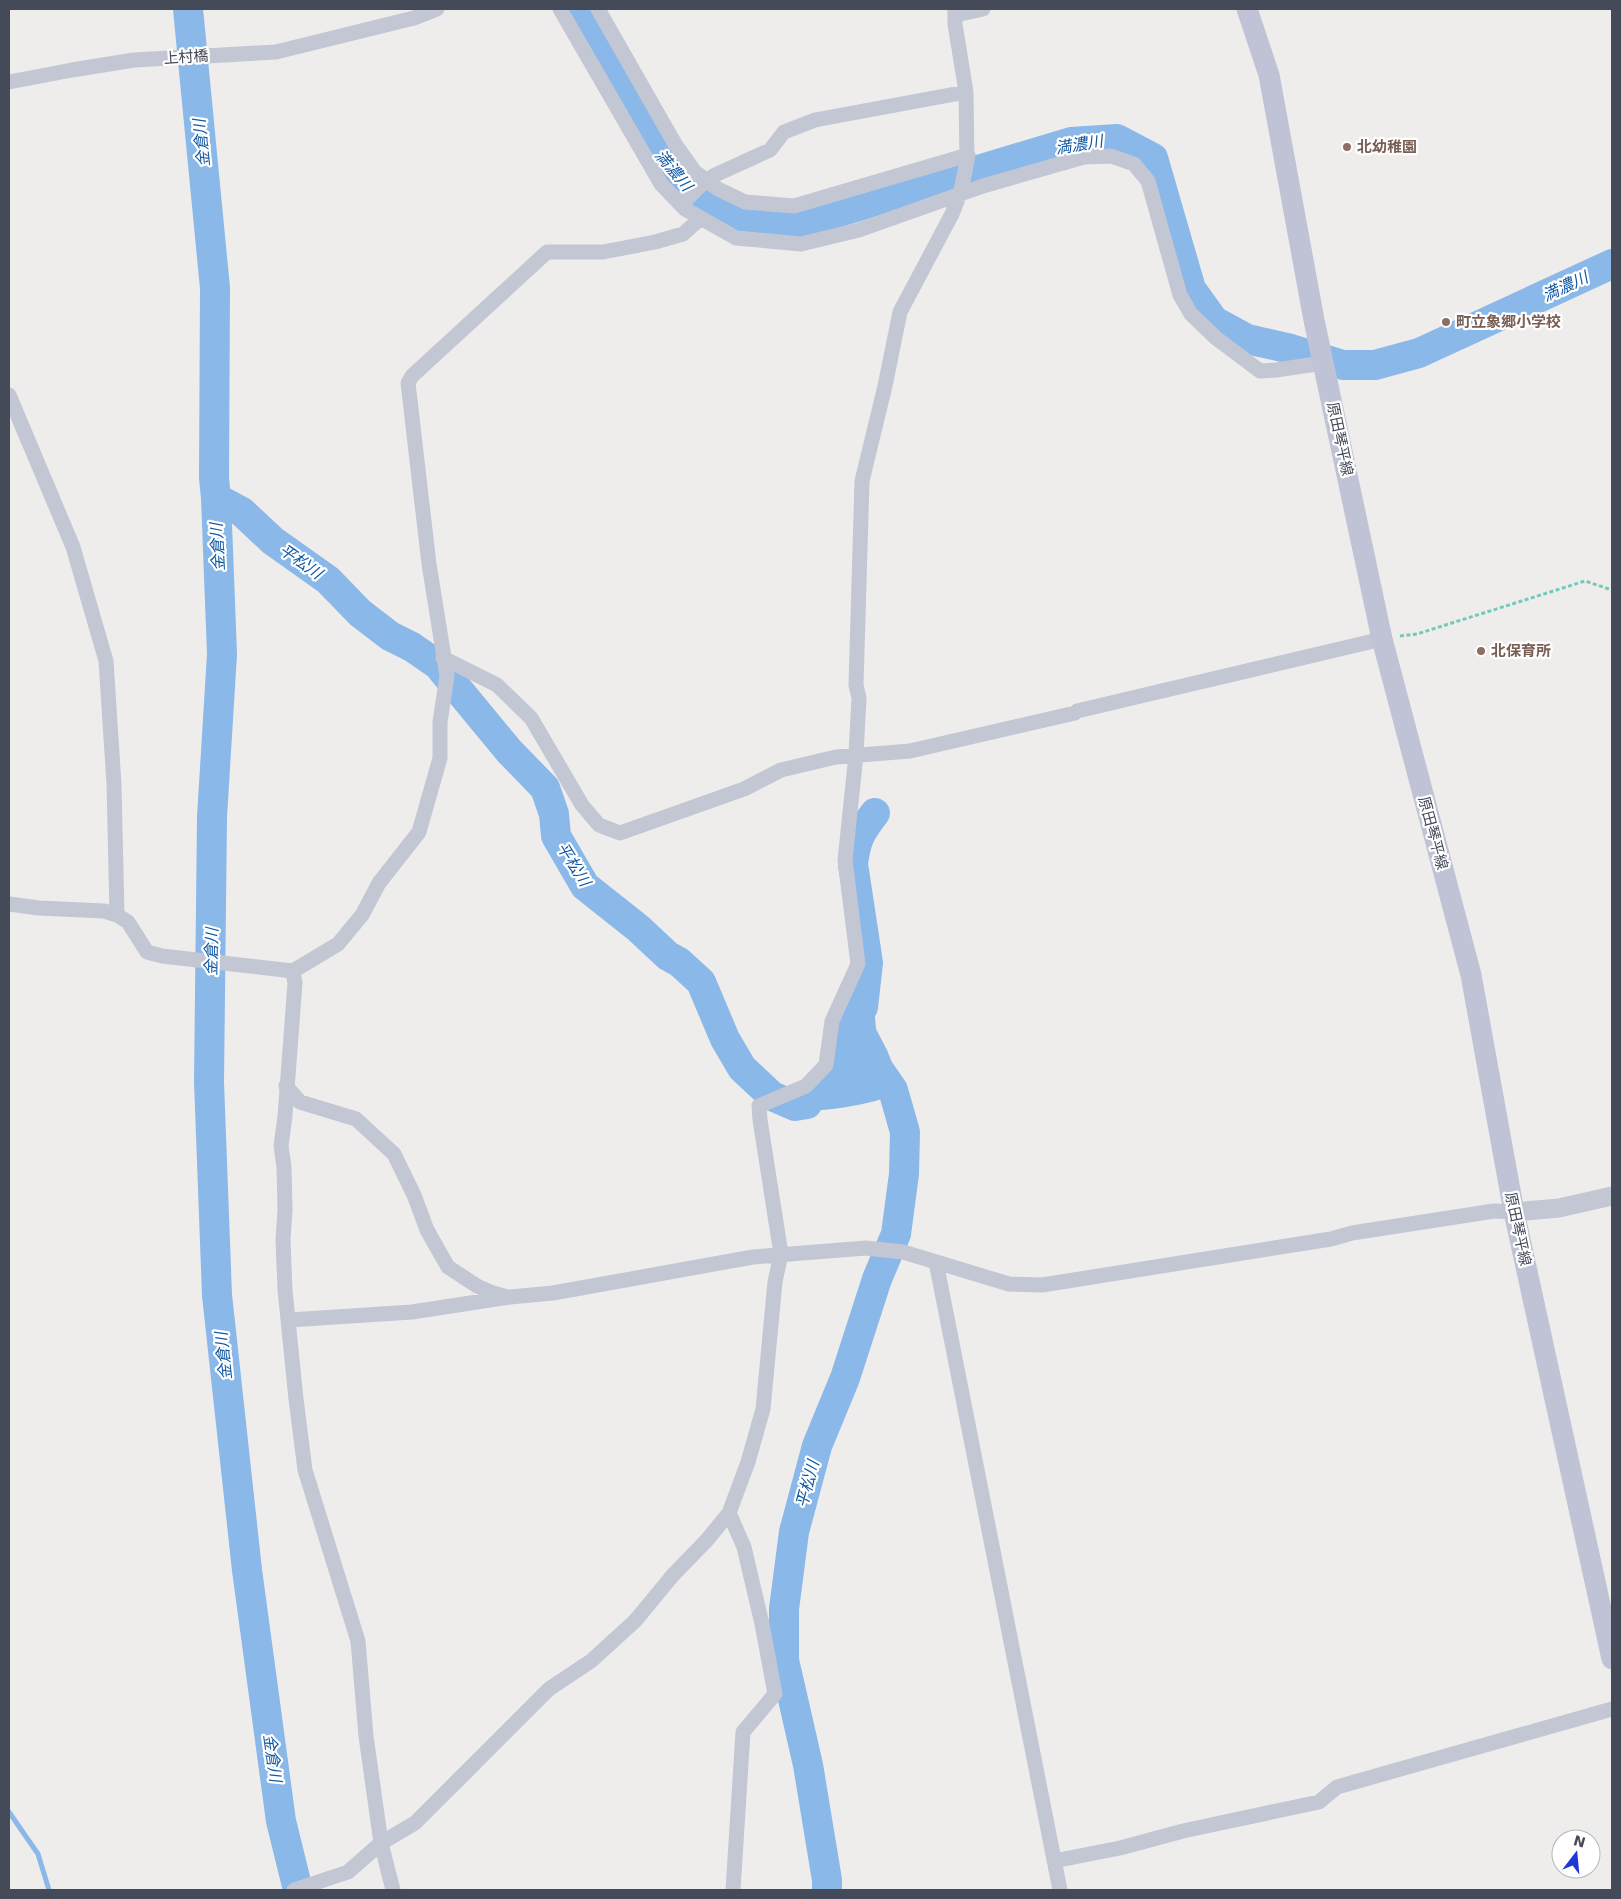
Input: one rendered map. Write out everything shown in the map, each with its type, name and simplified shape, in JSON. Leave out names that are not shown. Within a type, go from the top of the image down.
[{"type":"main road","name":"原田琴平線","points":[[1247,9],[1269,75],[1323,363],[1382,639],[1471,975],[1514,1212],[1612,1659]]},
{"type":"street","name":"上村橋","points":[[9,82],[134,60],[276,52],[414,18],[437,9]]},
{"type":"street","points":[[560,9],[662,184],[681,204],[736,238],[801,244],[859,230],[960,193],[1084,157],[1111,156],[1134,164],[1148,181],[1180,295],[1191,314],[1216,338],[1260,371],[1323,363]]},
{"type":"street","points":[[598,9],[675,144],[695,172],[704,182],[745,202],[794,206],[968,158]]},
{"type":"street","points":[[294,1890],[348,1872],[381,1843],[415,1823],[549,1689],[591,1661],[635,1621],[673,1575],[707,1540],[729,1513],[748,1462],[763,1410],[780,1254],[759,1106],[806,1086],[826,1064],[832,1021],[858,964],[845,860],[856,755],[859,698],[856,685],[862,481],[885,386],[900,312],[952,214],[960,193],[968,158],[966,92],[955,24],[956,12],[983,9]]},
{"type":"street","points":[[681,204],[704,182],[770,150],[784,132],[815,120],[966,92]]},
{"type":"street","points":[[9,904],[39,908],[104,910],[128,922],[147,952],[162,956],[293,971],[338,944],[362,915],[379,883],[418,832],[440,758],[440,722],[447,676],[429,564],[408,383],[412,376],[547,252],[602,252],[655,242],[683,234],[701,218]]},
{"type":"street","points":[[9,394],[73,547],[106,661],[114,784],[117,915]]},
{"type":"street","points":[[443,658],[497,685],[530,718],[582,805],[599,825],[620,833],[744,789],[781,770],[836,757],[910,751],[1382,639]]},
{"type":"street","points":[[293,971],[295,983],[281,1146],[286,1210],[283,1240],[285,1290],[296,1399],[305,1470],[358,1642],[366,1736],[381,1843],[393,1890]]},
{"type":"street","points":[[286,1086],[300,1102],[356,1118],[394,1154],[414,1195],[427,1230],[448,1267],[493,1294],[510,1297]]},
{"type":"street","points":[[289,1320],[412,1312],[510,1297],[553,1293],[753,1257],[866,1248],[902,1252],[1009,1284],[1042,1285],[1332,1239],[1352,1233],[1484,1212],[1514,1212],[1559,1208],[1612,1196]]},
{"type":"street","points":[[936,1262],[1060,1890]]},
{"type":"street","points":[[729,1513],[744,1547],[762,1624],[775,1694],[743,1732],[733,1890]]},
{"type":"street","points":[[1054,1860],[1120,1848],[1184,1831],[1319,1802],[1337,1788],[1612,1709]]},
{"type":"path","points":[[1382,639],[1417,634],[1585,581],[1612,590]]},
{"type":"water","points":[[866,967],[871,969],[876,1029],[887,1050],[903,1091],[873,1102],[839,1108],[804,1112],[772,1112],[772,1107],[815,1086],[840,1010],[859,982]]},
{"type":"waterway","name":"金倉川","points":[[188,9],[215,288],[214,478],[222,654],[212,817],[209,1082],[217,1295],[247,1570],[281,1821],[298,1890]]},
{"type":"waterway","name":"満濃川","points":[[580,9],[661,157],[672,172],[683,186],[710,206],[744,218],[803,223],[1071,142],[1117,139],[1153,158],[1191,289],[1214,321],[1247,339],[1291,349],[1343,365],[1375,365],[1419,353],[1612,264]]},
{"type":"waterway","name":"平松川","points":[[216,498],[242,512],[273,541],[328,580],[360,613],[390,636],[412,647],[438,665],[509,751],[545,788],[554,814],[556,836],[585,886],[701,982],[725,1039],[742,1068],[772,1096],[795,1106],[807,1104]]},
{"type":"waterway","name":"平松川","points":[[863,1007],[868,963],[853,864],[860,836],[875,813]]},
{"type":"waterway","name":"平松川","points":[[827,1890],[827,1880],[808,1765],[784,1660],[784,1609],[794,1532],[817,1446],[845,1378],[877,1279],[896,1234],[904,1174],[905,1132],[893,1090],[873,1061]]},
{"type":"waterway","points":[[9,1812],[38,1854],[49,1890]]},
{"type":"place","name":"北幼稚園","points":[[1347,147]]},
{"type":"place","name":"町立象郷小学校","points":[[1446,322]]},
{"type":"place","name":"北保育所","points":[[1481,651]]}]
